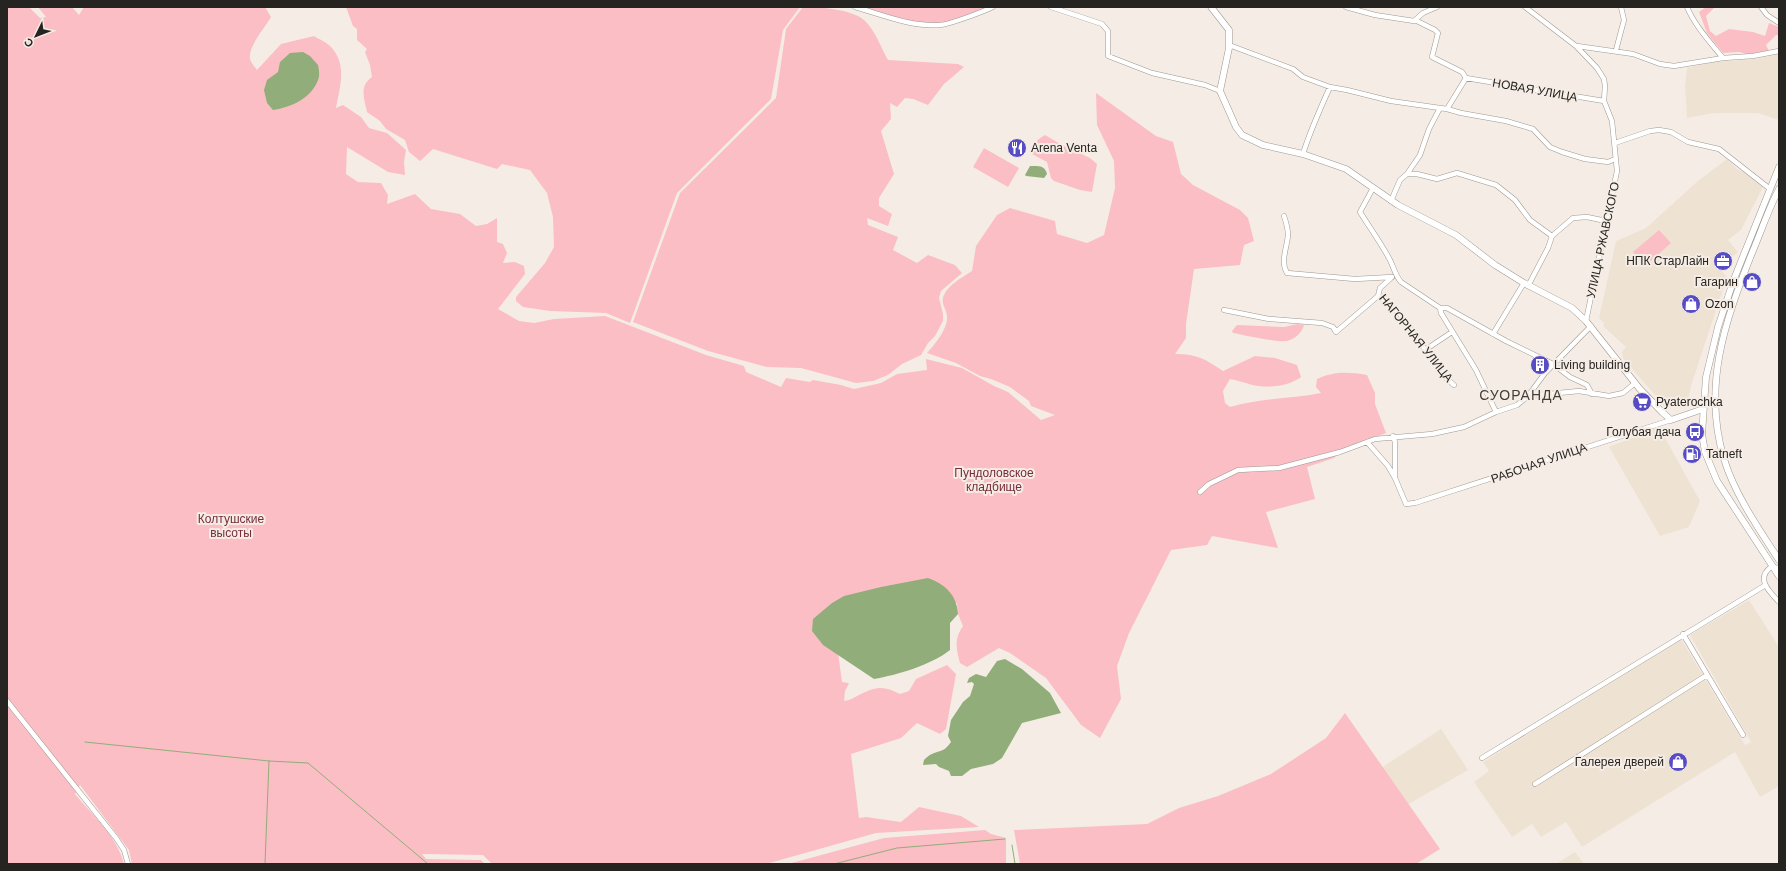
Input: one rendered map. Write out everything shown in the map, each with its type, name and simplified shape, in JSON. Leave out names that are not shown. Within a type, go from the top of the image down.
[{"type":"main road","points":[[1211,7],[1229,30],[1229,45],[1220,91],[1236,127],[1242,135],[1263,145],[1302,154],[1346,169],[1391,201],[1456,235],[1495,265],[1526,284],[1563,302],[1577,312],[1591,326],[1635,383],[1671,420],[1703,409]]},
{"type":"main road","points":[[1779,167],[1734,279],[1718,327],[1706,377],[1702,434],[1705,452],[1711,470],[1724,492],[1776,568],[1779,576]]},
{"type":"main road","points":[[1779,189],[1763,224],[1729,315],[1717,360],[1715,388],[1718,430],[1724,459],[1737,491],[1779,560]]},
{"type":"street","points":[[855,7],[900,21],[941,25],[993,7]]},
{"type":"street","points":[[1051,7],[1102,24],[1108,31],[1108,56],[1152,73],[1205,85],[1220,91]]},
{"type":"street","points":[[1346,7],[1375,15],[1415,20],[1435,30],[1438,34],[1432,57],[1462,72],[1466,78],[1447,109]]},
{"type":"street","points":[[1415,20],[1423,13],[1437,7]]},
{"type":"street","points":[[1525,7],[1576,46],[1601,74],[1605,86],[1604,101]]},
{"type":"street","points":[[1616,50],[1624,20],[1621,7]]},
{"type":"street","points":[[1687,7],[1690,15],[1704,35],[1723,58]]},
{"type":"street","points":[[1761,7],[1767,16],[1779,24]]},
{"type":"street","points":[[1229,45],[1293,69],[1303,77],[1330,87],[1391,101],[1447,109],[1506,121],[1533,129],[1550,146],[1585,158],[1608,162],[1615,160]]},
{"type":"street","points":[[1576,46],[1616,50],[1633,54],[1660,64],[1674,66],[1723,58],[1753,56],[1779,51]]},
{"type":"street","name":"НОВАЯ УЛИЦА","points":[[1466,78],[1604,101]]},
{"type":"street","points":[[1302,154],[1310,129],[1316,120],[1330,87]]},
{"type":"street","name":"УЛИЦА РЖАВСКОГО","points":[[1586,321],[1596,279],[1606,221],[1617,171],[1612,121],[1604,101]]},
{"type":"street","points":[[1391,201],[1400,180],[1407,174],[1420,155],[1429,129],[1440,108]]},
{"type":"street","points":[[1615,143],[1650,131],[1659,130],[1671,132],[1688,142],[1719,149],[1770,189]]},
{"type":"street","points":[[1407,174],[1417,174],[1437,179],[1457,173],[1496,185],[1515,200],[1530,220],[1552,236]]},
{"type":"street","points":[[1373,188],[1360,212],[1378,238],[1394,266],[1394,277]]},
{"type":"street","points":[[1284,216],[1288,236],[1284,260],[1284,268],[1287,273],[1355,279],[1394,277],[1440,308],[1452,332],[1476,370],[1496,412]]},
{"type":"street","points":[[1493,334],[1548,248],[1552,236],[1573,218],[1587,217],[1606,221]]},
{"type":"street","name":"НАГОРНАЯ УЛИЦА","points":[[1394,277],[1380,288],[1378,296],[1399,313],[1445,377],[1454,385]]},
{"type":"street","points":[[1224,310],[1269,319],[1322,323],[1333,327],[1336,332],[1378,296]]},
{"type":"street","points":[[1440,308],[1447,308],[1493,334],[1553,364],[1570,377],[1587,385],[1592,394]]},
{"type":"street","points":[[1200,492],[1209,484],[1238,470],[1279,468],[1295,465],[1367,442],[1393,436],[1432,434],[1450,431],[1464,427],[1496,412],[1518,405],[1528,396],[1553,364],[1591,326]]},
{"type":"street","points":[[1425,350],[1452,332]]},
{"type":"street","points":[[1528,396],[1580,391],[1609,396],[1623,393],[1635,383]]},
{"type":"street","name":"РАБОЧАЯ УЛИЦА","points":[[1396,478],[1406,504],[1415,503],[1671,420]]},
{"type":"street","points":[[1393,436],[1395,442],[1396,478]]},
{"type":"street","points":[[1367,442],[1388,466],[1396,478]]},
{"type":"street","points":[[1776,568],[1768,570],[1763,579],[1764,586],[1779,602]]},
{"type":"street","points":[[1482,758],[1764,586]]},
{"type":"street","points":[[1683,634],[1743,734]]},
{"type":"street","points":[[1535,784],[1708,675]]},
{"type":"street","points":[[7,701],[116,838],[124,850],[128,864]]},
{"type":"shaded area","points":[[303,52],[310,56],[318,65],[319,77],[315,87],[300,101],[287,107],[273,110],[267,103],[264,90],[267,80],[278,72],[280,62],[290,53]]},
{"type":"shaded area","points":[[1779,54],[1779,120],[1758,113],[1714,113],[1687,118],[1685,86],[1687,68],[1714,62],[1756,59]]},
{"type":"shaded area","points":[[1727,159],[1738,170],[1747,173],[1763,187],[1741,230],[1728,240],[1738,252],[1719,268],[1727,277],[1692,383],[1687,403],[1666,408],[1623,358],[1622,352],[1626,347],[1603,326],[1604,323],[1599,318],[1616,241],[1646,228],[1699,180]]},
{"type":"shaded area","points":[[1030,166],[1038,166],[1043,168],[1047,174],[1044,178],[1026,176],[1025,175]]},
{"type":"shaded area","points":[[1659,427],[1700,501],[1689,527],[1660,536],[1609,447]]},
{"type":"shaded area","points":[[928,578],[940,583],[949,591],[955,601],[958,614],[950,623],[950,650],[924,665],[893,675],[874,679],[823,645],[812,631],[813,619],[832,603],[844,596]]},
{"type":"shaded area","points":[[1749,600],[1779,647],[1779,786],[1760,797],[1735,752],[1582,847],[1566,822],[1541,837],[1532,824],[1512,837],[1474,782],[1489,771],[1483,762],[1681,639],[1745,745],[1751,742],[1690,635]]},
{"type":"shaded area","points":[[1005,659],[1022,669],[1050,693],[1061,713],[1022,723],[1002,758],[993,764],[971,769],[962,776],[951,776],[949,771],[939,767],[936,764],[923,765],[924,760],[931,754],[944,749],[951,742],[948,736],[951,720],[963,702],[970,696],[974,684],[972,682],[967,683],[969,678],[976,674],[986,677],[997,661]]},
{"type":"shaded area","points":[[1441,729],[1468,770],[1407,805],[1381,768]]},
{"type":"shaded area","points":[[1575,852],[1584,864],[1556,864]]},
{"type":"green space","name":"Колтушские высоты","points":[[7,7],[29,7],[40,18],[46,17],[38,7],[72,7],[79,15],[84,7],[265,7],[271,17],[254,43],[250,54],[250,59],[257,70],[281,44],[314,36],[323,41],[332,48],[340,62],[341,76],[336,108],[343,105],[361,117],[369,128],[387,133],[406,150],[404,162],[405,175],[388,172],[347,147],[346,174],[358,182],[381,183],[388,195],[387,204],[415,194],[431,209],[460,214],[476,226],[487,224],[497,218],[497,242],[503,244],[507,253],[503,263],[515,262],[524,266],[525,274],[498,309],[519,321],[534,323],[554,319],[605,316],[706,355],[744,366],[746,372],[781,387],[786,378],[810,382],[813,380],[854,389],[881,383],[897,374],[927,370],[926,359],[962,368],[1008,392],[1041,420],[1055,415],[1031,406],[1029,401],[1010,387],[980,376],[956,363],[927,353],[940,336],[947,321],[943,303],[943,298],[946,291],[972,271],[976,246],[997,215],[1010,208],[1055,221],[1057,234],[1087,243],[1104,235],[1115,188],[1114,161],[1097,125],[1096,93],[1156,136],[1173,142],[1181,174],[1193,185],[1240,210],[1248,218],[1254,241],[1244,245],[1240,265],[1194,269],[1186,324],[1186,338],[1175,354],[1195,356],[1211,363],[1223,371],[1255,356],[1275,358],[1297,365],[1301,377],[1283,385],[1269,387],[1256,386],[1230,379],[1223,391],[1225,403],[1230,407],[1264,400],[1321,393],[1316,387],[1317,379],[1323,376],[1336,373],[1367,375],[1375,393],[1375,404],[1386,433],[1342,450],[1334,458],[1307,467],[1315,499],[1266,512],[1278,548],[1212,536],[1207,545],[1171,550],[1129,633],[1117,666],[1121,699],[1100,738],[1081,725],[1046,678],[1010,653],[999,648],[967,667],[960,663],[957,639],[963,626],[958,614],[957,603],[830,604],[832,608],[842,682],[849,683],[845,691],[844,701],[876,688],[885,688],[900,694],[909,691],[916,679],[947,665],[956,674],[946,729],[940,734],[917,723],[901,738],[851,754],[859,818],[866,817],[901,822],[919,807],[961,816],[979,827],[876,833],[766,864],[492,864],[483,855],[422,854],[426,859],[481,860],[485,864],[132,864],[129,850],[80,785],[75,794],[110,835],[121,854],[124,864],[7,864]]},
{"type":"green space","points":[[346,7],[800,7],[783,30],[771,99],[677,193],[630,323],[606,313],[550,311],[523,307],[516,301],[516,297],[545,263],[554,247],[553,217],[547,193],[530,170],[502,164],[497,169],[433,149],[420,161],[409,152],[405,140],[386,129],[380,121],[367,112],[364,88],[365,84],[372,77],[370,65],[365,52],[367,49],[357,40],[357,29],[353,26]]},
{"type":"green space","points":[[803,7],[836,10],[854,14],[861,18],[873,30],[888,60],[958,64],[964,67],[944,84],[928,105],[913,99],[905,98],[897,107],[890,103],[891,119],[881,131],[894,174],[879,198],[879,206],[892,214],[888,226],[867,218],[868,225],[898,237],[893,250],[917,263],[928,255],[955,265],[962,273],[941,291],[939,298],[943,321],[935,336],[928,343],[921,355],[902,364],[888,375],[873,381],[856,383],[801,368],[767,367],[708,351],[633,322],[680,193],[776,98],[786,29]]},
{"type":"green space","points":[[863,7],[987,7],[953,20],[932,24],[902,20]]},
{"type":"green space","points":[[1706,7],[1714,8],[1706,16],[1710,31],[1716,36],[1729,29],[1753,32],[1765,36],[1769,23],[1779,27],[1779,35],[1776,35],[1766,45],[1769,51],[1747,54],[1739,52],[1723,53],[1707,33],[1699,12]]},
{"type":"green space","points":[[1045,135],[1090,158],[1097,164],[1092,192],[1080,190],[1054,181],[1051,178],[1047,162],[1032,154],[1033,145],[1037,140]]},
{"type":"green space","points":[[984,148],[1019,168],[1008,187],[973,167]]},
{"type":"green space","points":[[1659,230],[1671,243],[1645,266],[1633,252]]},
{"type":"green space","points":[[1298,324],[1304,325],[1302,331],[1287,341],[1277,341],[1233,333],[1232,331],[1237,325],[1284,327]]},
{"type":"green space","points":[[1345,713],[1440,849],[1416,864],[1020,864],[1014,830],[1147,824],[1179,808],[1218,796],[1271,774],[1326,738]]},
{"type":"green space","points":[[985,830],[991,834],[1006,838],[1006,864],[788,864],[884,838]]},
{"type":"waterway","points":[[85,742],[269,761],[308,763],[428,864]]},
{"type":"waterway","points":[[265,864],[269,761]]},
{"type":"waterway","points":[[834,864],[897,848],[1005,839]]},
{"type":"waterway","points":[[1012,845],[1015,864]]},
{"type":"place","name":"Arena Venta","points":[[1017,148]]},
{"type":"place","name":"НПК СтарЛайн","points":[[1723,261]]},
{"type":"place","name":"Гагарин","points":[[1752,282]]},
{"type":"place","name":"Ozon","points":[[1691,304]]},
{"type":"place","name":"Living building","points":[[1540,365]]},
{"type":"place","name":"Pyaterochka","points":[[1642,402]]},
{"type":"place","name":"Голубая дача","points":[[1695,432]]},
{"type":"place","name":"Tatneft","points":[[1692,454]]},
{"type":"place","name":"Галерея дверей","points":[[1678,762]]},
{"type":"district","name":"СУОРАНДА","points":[[1521,395]]},
{"type":"park label","name":"Пундоловское кладбище","points":[[994,480]]}]
